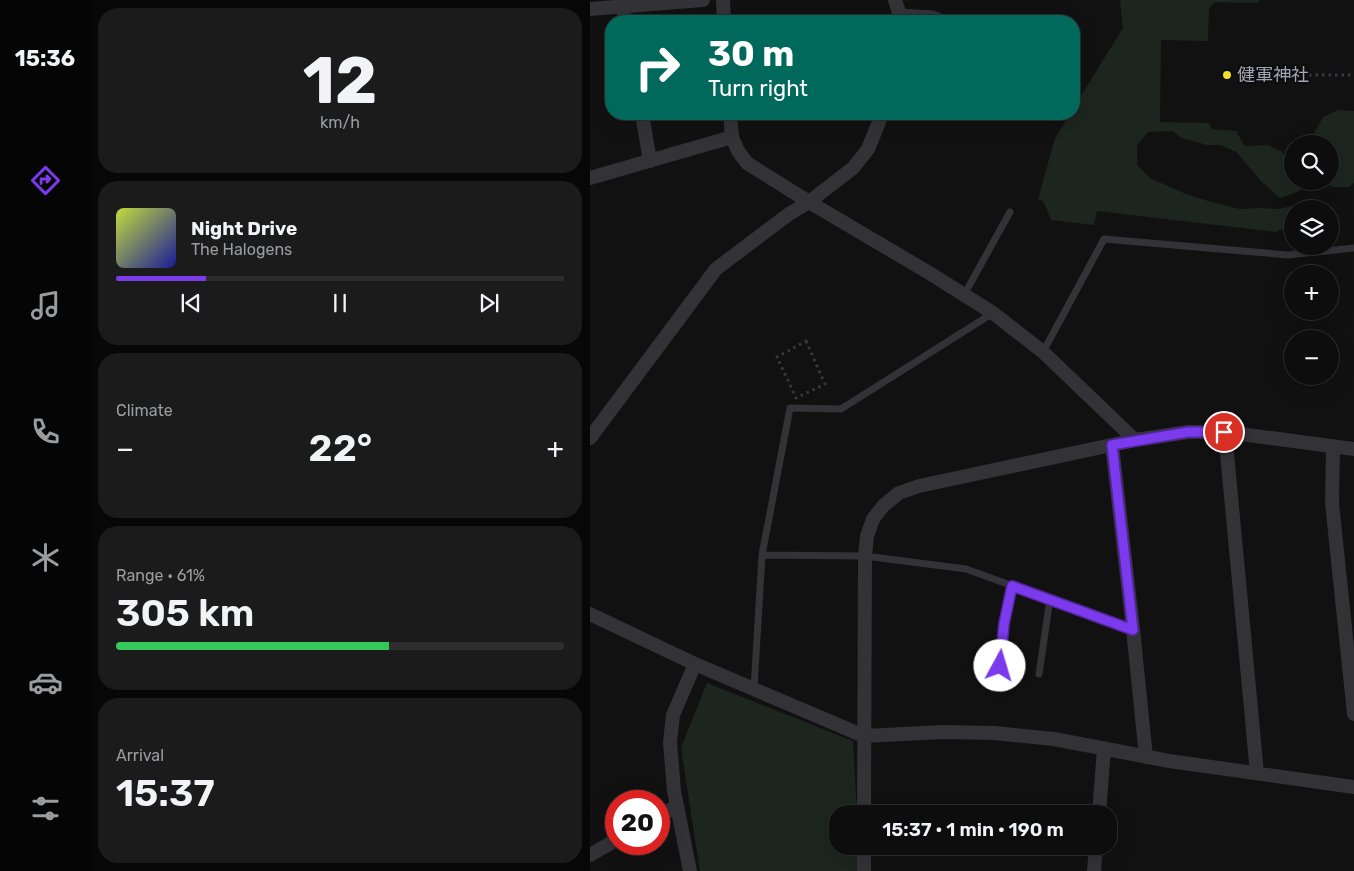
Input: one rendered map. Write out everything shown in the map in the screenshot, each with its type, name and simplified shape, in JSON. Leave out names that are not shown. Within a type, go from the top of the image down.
[{"type":"street","points":[[590,9],[622,3],[703,0]]},
{"type":"street","points":[[722,0],[723,15]]},
{"type":"street","points":[[643,120],[650,161]]},
{"type":"street","points":[[731,120],[732,137],[738,151],[747,162],[809,202],[993,313],[1043,352],[1135,440]]},
{"type":"street","points":[[590,438],[716,269],[854,168],[868,149],[879,120]]},
{"type":"street","points":[[590,178],[732,137]]},
{"type":"street","points":[[864,805],[865,556],[867,536],[873,520],[884,505],[899,493],[919,486],[1135,440],[1188,432],[1224,432],[1354,450]]},
{"type":"street","points":[[1224,432],[1257,773]]},
{"type":"street","points":[[1112,445],[1146,757]]},
{"type":"street","points":[[1333,446],[1332,503],[1354,714]]},
{"type":"street","points":[[590,614],[695,664],[864,736],[944,732],[994,733],[1054,739],[1146,757],[1354,787]]},
{"type":"street","points":[[690,871],[674,791],[670,742],[673,715],[695,664]]},
{"type":"street","points":[[1100,805],[1104,748]]},
{"type":"street","points":[[670,810],[677,806]]},
{"type":"street","points":[[590,855],[605,846]]},
{"type":"street","points":[[864,855],[864,871]]},
{"type":"street","points":[[1094,871],[1095,855]]},
{"type":"lane","points":[[897,11],[936,15]]},
{"type":"lane","points":[[964,295],[1010,212]]},
{"type":"lane","points":[[1043,352],[1104,239],[1288,255],[1354,248]]},
{"type":"lane","points":[[754,689],[762,555],[790,408],[841,409],[993,313]]},
{"type":"lane","points":[[762,555],[865,556],[966,569],[1133,630]]},
{"type":"lane","points":[[1000,666],[1004,624],[1012,586]]},
{"type":"lane","points":[[1038,674],[1050,599]]},
{"type":"path","points":[[1270,75],[1354,75]]},
{"type":"path","points":[[806,341],[825,384],[796,398],[777,357],[806,341]]},
{"type":"shaded area","points":[[1120,0],[1260,0],[1257,3],[1215,2],[1209,9],[1208,41],[1161,40],[1160,122],[1209,123],[1212,129],[1236,131],[1245,146],[1268,145],[1281,151],[1284,155],[1284,190],[1300,191],[1280,198],[1262,182],[1236,152],[1220,145],[1207,145],[1182,138],[1172,131],[1148,132],[1137,145],[1137,165],[1150,178],[1186,194],[1211,202],[1240,209],[1284,208],[1284,228],[1276,232],[1097,211],[1094,225],[1051,220],[1043,201],[1038,199],[1055,138],[1066,120],[1080,120],[1080,97],[1123,28]]},
{"type":"shaded area","points":[[1339,110],[1354,111],[1354,183],[1349,187],[1339,187],[1339,135],[1313,135],[1323,117]]},
{"type":"shaded area","points":[[707,683],[853,741],[857,805],[829,805],[829,855],[860,855],[861,871],[700,871],[681,748]]},
{"type":"place","name":"健軍神社","points":[[1227,75]]},
{"type":"route","points":[[1000,666],[1004,624],[1012,586],[1133,630],[1112,445],[1188,432],[1224,432]]}]
